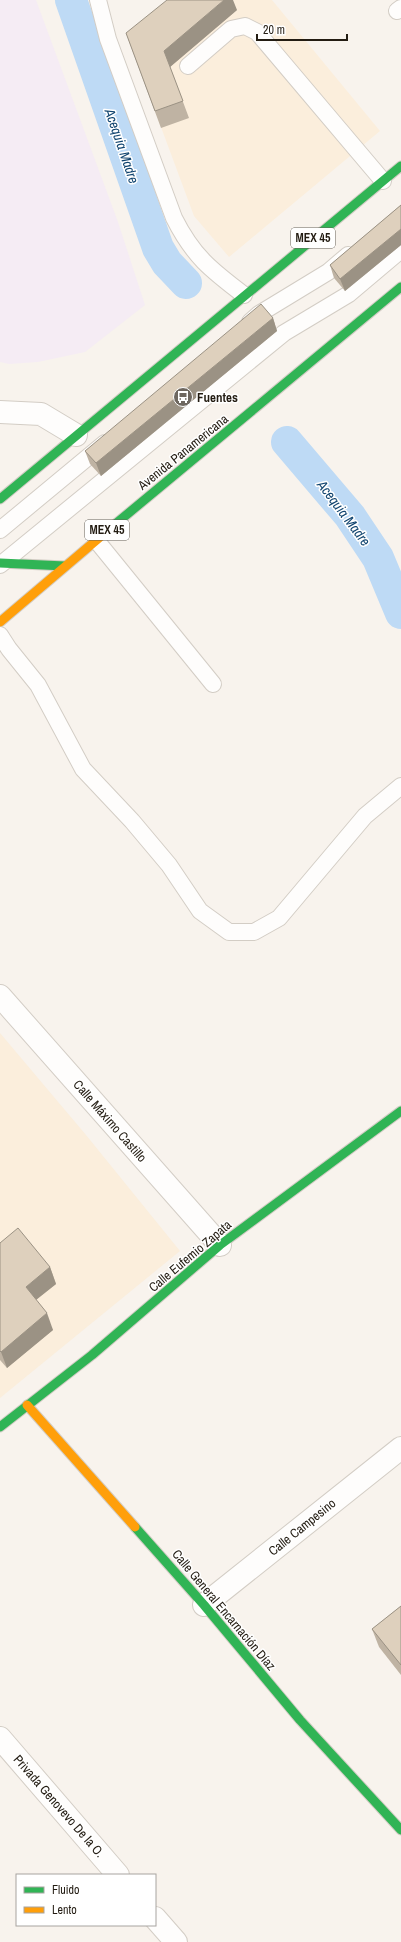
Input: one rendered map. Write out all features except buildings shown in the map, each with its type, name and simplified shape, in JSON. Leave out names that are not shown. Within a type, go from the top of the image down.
[{"type":"main road","name":"MEX 45","points":[[0,499],[224,310],[401,166]]},
{"type":"main road","name":"Avenida Panamericana","points":[[0,622],[96,540],[401,287]]},
{"type":"main road","points":[[1,564],[65,566]]},
{"type":"main road","name":"Calle Eufemio Zapata","points":[[0,1427],[92,1355],[220,1246],[401,1111]]},
{"type":"main road","name":"Calle General Encarnación Díaz","points":[[28,1405],[204,1605],[300,1720],[401,1830]]},
{"type":"street","points":[[0,412],[41,414],[76,435]]},
{"type":"street","name":"Calle Máximo Castillo","points":[[0,996],[220,1246]]},
{"type":"street","name":"Calle Campesino","points":[[204,1605],[401,1448]]},
{"type":"street","name":"Privada Genovevo De la O.","points":[[0,1738],[117,1874]]},
{"type":"street","points":[[156,1919],[176,1942]]},
{"type":"lane","points":[[98,0],[108,39],[174,218],[185,240],[200,260],[244,295]]},
{"type":"lane","points":[[188,66],[231,29],[245,26],[257,32],[383,181]]},
{"type":"lane","points":[[241,329],[259,314],[328,272],[357,248]]},
{"type":"lane","points":[[1,564],[284,334],[349,294],[401,250]]},
{"type":"lane","points":[[0,530],[115,434]]},
{"type":"lane","points":[[96,540],[213,684]]},
{"type":"lane","points":[[0,635],[8,649],[38,685],[83,769],[169,865],[200,911],[229,932],[254,932],[279,918],[365,816],[401,786]]},
{"type":"shaded area","points":[[0,0],[36,0],[118,222],[145,305],[85,352],[38,362],[9,364],[0,362]]},
{"type":"shaded area","points":[[192,0],[272,0],[380,131],[229,257],[194,216],[132,49]]},
{"type":"shaded area","points":[[0,1033],[86,1135],[180,1251],[0,1398]]},
{"type":"waterway","name":"Acequia Madre","points":[[71,0],[158,248],[167,263],[186,283]]},
{"type":"waterway","name":"Acequia Madre","points":[[287,442],[350,516],[378,558],[401,613]]},
{"type":"traffic: fast","points":[[0,499],[401,166]]},
{"type":"traffic: fast","points":[[113,526],[401,287]]},
{"type":"traffic: fast","points":[[0,563],[65,566]]},
{"type":"traffic: fast","points":[[0,1427],[92,1355],[220,1245],[401,1111]]},
{"type":"traffic: fast","points":[[135,1527],[204,1605],[300,1720],[401,1830]]},
{"type":"traffic: slow","points":[[0,622],[113,526]]},
{"type":"traffic: slow","points":[[27,1405],[135,1527]]},
{"type":"place","name":"Fuentes","points":[[183,397]]}]
